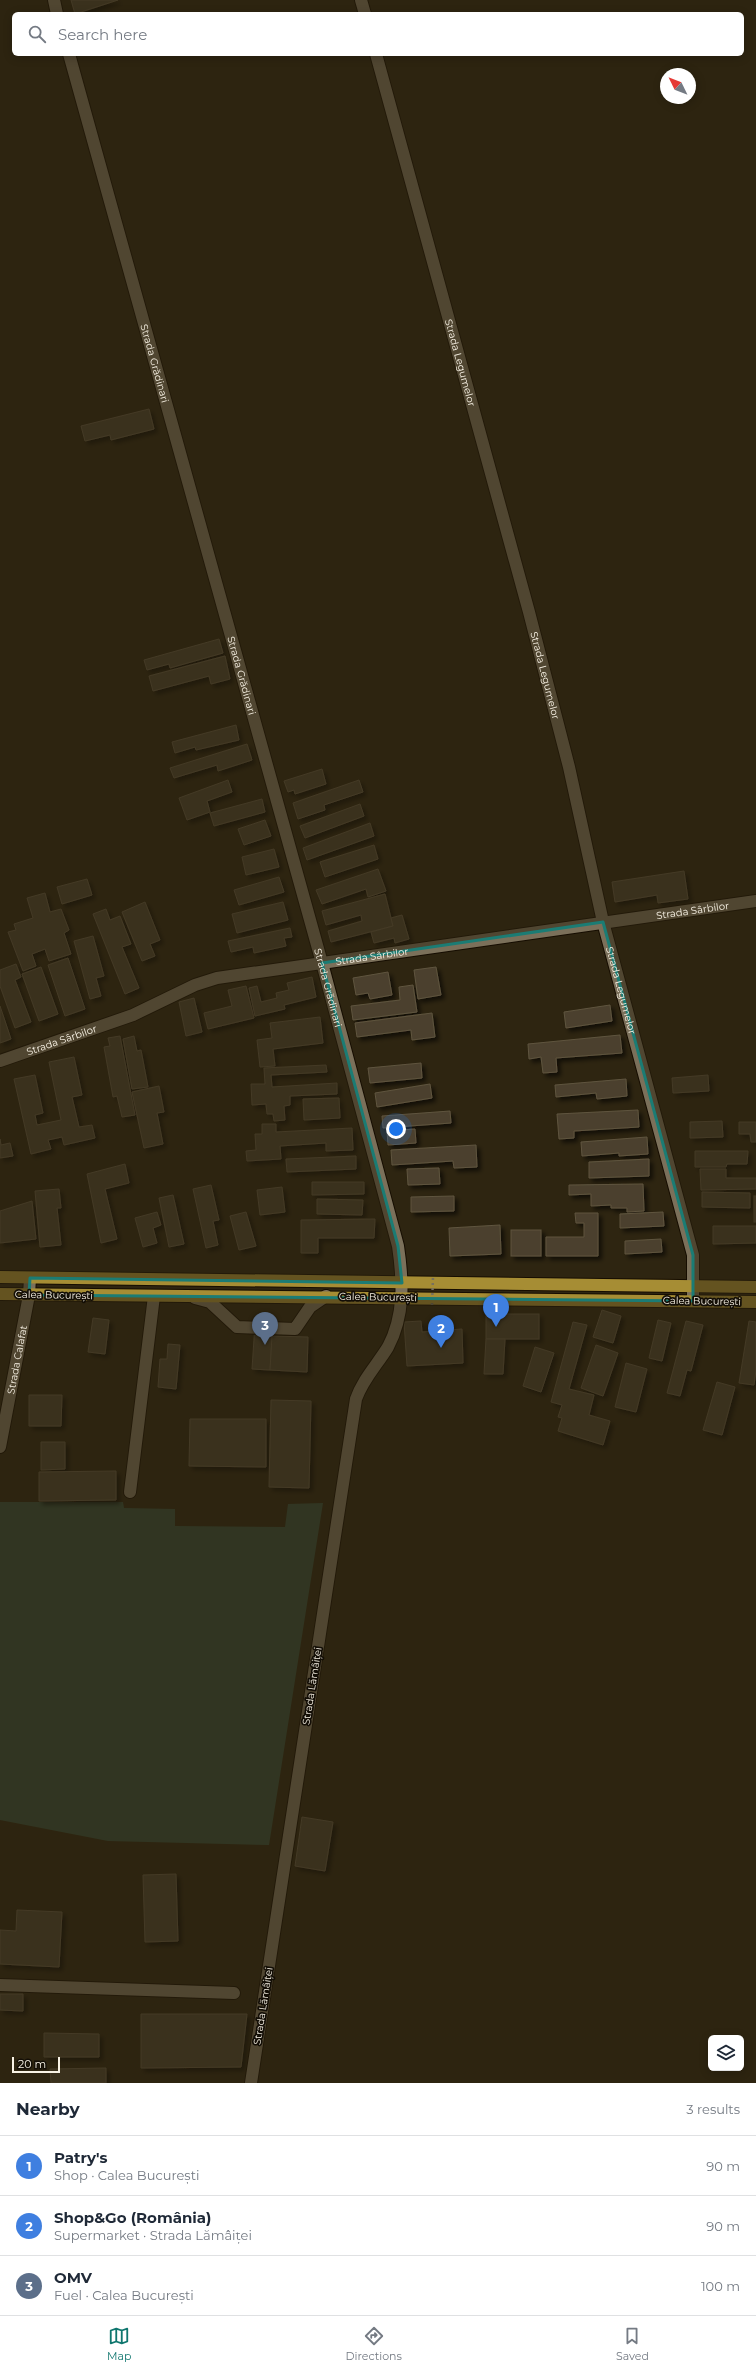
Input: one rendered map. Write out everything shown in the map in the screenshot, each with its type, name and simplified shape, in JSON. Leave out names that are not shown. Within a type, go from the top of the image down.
[{"type":"main road","name":"Calea București","points":[[0,1277],[756,1287]]},
{"type":"main road","name":"Calea București","points":[[0,1294],[326,1296],[402,1299],[590,1299],[756,1302]]},
{"type":"street","points":[[54,0],[57,12]]},
{"type":"street","points":[[361,0],[364,12]]},
{"type":"street","name":"Strada Grădinari","points":[[70,56],[322,963],[398,1246],[402,1283],[402,1299]]},
{"type":"street","name":"Strada Legumelor","points":[[377,56],[531,619],[569,768],[603,922],[693,1255],[694,1301]]},
{"type":"street","name":"Strada Sârbilor","points":[[0,1061],[133,1015],[174,994],[210,980],[756,901]]},
{"type":"street","name":"Strada Calafat","points":[[0,1447],[29,1295],[30,1278]]},
{"type":"street","points":[[130,1492],[154,1296]]},
{"type":"street","points":[[190,1296],[210,1302],[237,1327],[295,1329],[310,1307],[326,1296]]},
{"type":"street","name":"Strada Lămâiței","points":[[251,2083],[356,1399],[362,1383],[390,1342],[400,1314],[402,1299]]},
{"type":"street","points":[[0,1985],[234,1993]]},
{"type":"path","points":[[432,1305],[433,1278]]},
{"type":"highlighted area","points":[[603,922],[693,1255],[693,1301],[29,1295],[30,1278],[402,1283],[398,1246],[322,963]]},
{"type":"green space","points":[[0,1502],[123,1502],[124,1508],[175,1509],[175,1526],[285,1527],[288,1504],[323,1503],[269,1845],[108,1841],[0,1820]]},
{"type":"building","points":[[71,0],[118,0],[81,12],[74,12]]},
{"type":"building","points":[[149,409],[154,429],[111,440],[110,435],[85,441],[81,426]]},
{"type":"building","points":[[219,639],[223,653],[170,668],[169,664],[147,670],[144,660]]},
{"type":"building","points":[[225,656],[230,679],[211,684],[209,676],[153,691],[149,676]]},
{"type":"building","points":[[236,725],[239,740],[196,750],[195,747],[175,753],[172,742]]},
{"type":"building","points":[[247,744],[252,760],[218,771],[217,765],[174,778],[170,768]]},
{"type":"building","points":[[322,769],[326,784],[295,794],[294,790],[288,792],[284,781]]},
{"type":"building","points":[[228,780],[232,792],[207,801],[210,812],[187,820],[179,798]]},
{"type":"building","points":[[359,780],[363,792],[324,805],[325,810],[298,819],[293,803]]},
{"type":"building","points":[[262,799],[265,812],[214,826],[210,813]]},
{"type":"building","points":[[360,804],[364,816],[305,838],[300,826]]},
{"type":"building","points":[[265,820],[271,836],[244,845],[238,829]]},
{"type":"building","points":[[370,823],[374,836],[307,860],[303,848]]},
{"type":"building","points":[[374,845],[378,859],[325,877],[320,862]]},
{"type":"building","points":[[274,849],[279,867],[246,875],[242,857]]},
{"type":"building","points":[[378,869],[386,891],[368,897],[366,889],[322,904],[316,890]]},
{"type":"building","points":[[684,871],[688,899],[658,903],[657,895],[615,902],[612,882]]},
{"type":"building","points":[[279,877],[284,892],[239,905],[234,890]]},
{"type":"building","points":[[87,879],[92,895],[62,904],[57,887]]},
{"type":"building","points":[[45,893],[50,912],[61,909],[69,930],[64,933],[71,954],[49,961],[45,949],[32,954],[36,966],[23,971],[8,932],[16,930],[14,924],[33,918],[27,898]]},
{"type":"building","points":[[385,894],[393,926],[331,942],[328,931],[362,921],[361,915],[326,925],[322,911]]},
{"type":"building","points":[[145,902],[160,940],[150,944],[155,956],[142,961],[122,912]]},
{"type":"building","points":[[283,902],[288,920],[237,933],[232,914]]},
{"type":"building","points":[[106,909],[110,920],[120,916],[131,944],[122,947],[139,988],[125,994],[93,914]]},
{"type":"building","points":[[402,915],[409,939],[395,943],[394,938],[374,943],[371,932],[393,926],[391,918]]},
{"type":"building","points":[[290,928],[292,937],[284,938],[286,946],[254,953],[253,947],[231,952],[228,941]]},
{"type":"building","points":[[93,936],[104,976],[96,978],[101,996],[90,999],[74,941]]},
{"type":"building","points":[[68,958],[85,1009],[65,1016],[48,965]]},
{"type":"building","points":[[16,964],[21,977],[15,980],[31,1022],[15,1028],[0,986],[0,970]]},
{"type":"building","points":[[41,967],[58,1014],[39,1021],[22,974]]},
{"type":"building","points":[[436,967],[441,995],[418,999],[414,970]]},
{"type":"building","points":[[388,972],[392,995],[370,999],[368,993],[356,995],[353,978]]},
{"type":"building","points":[[312,977],[316,997],[284,1005],[285,1009],[255,1016],[249,988],[257,986],[261,1002],[277,998],[276,993],[289,990],[287,983]]},
{"type":"building","points":[[413,985],[417,1012],[353,1020],[351,1006],[400,1000],[399,987]]},
{"type":"building","points":[[246,986],[254,1018],[208,1029],[204,1013],[232,1006],[228,990]]},
{"type":"building","points":[[194,998],[202,1032],[186,1036],[179,1002]]},
{"type":"building","points":[[610,1005],[612,1021],[566,1028],[564,1012]]},
{"type":"building","points":[[0,1006],[11,1039],[0,1043]]},
{"type":"building","points":[[432,1013],[435,1037],[412,1040],[411,1030],[357,1037],[355,1023]]},
{"type":"building","points":[[320,1017],[323,1043],[273,1049],[275,1066],[260,1067],[257,1040],[272,1038],[270,1023]]},
{"type":"building","points":[[620,1035],[622,1053],[556,1058],[557,1072],[543,1073],[541,1057],[529,1059],[528,1044]]},
{"type":"building","points":[[120,1036],[135,1115],[122,1117],[117,1096],[113,1097],[104,1047],[110,1046],[108,1038]]},
{"type":"building","points":[[134,1036],[137,1051],[141,1050],[148,1087],[132,1089],[123,1039]]},
{"type":"building","points":[[74,1057],[82,1095],[72,1097],[79,1127],[92,1125],[95,1138],[64,1145],[62,1137],[48,1140],[51,1149],[31,1154],[14,1079],[35,1075],[43,1113],[35,1115],[37,1125],[61,1120],[49,1062]]},
{"type":"building","points":[[421,1063],[422,1078],[370,1083],[368,1068]]},
{"type":"building","points":[[326,1065],[327,1072],[271,1075],[272,1087],[337,1083],[337,1094],[290,1096],[290,1105],[284,1106],[285,1120],[274,1121],[273,1114],[267,1114],[266,1104],[252,1105],[251,1084],[265,1084],[264,1068]]},
{"type":"building","points":[[708,1075],[709,1091],[673,1093],[672,1078]]},
{"type":"building","points":[[626,1079],[627,1096],[597,1099],[596,1093],[556,1097],[555,1085]]},
{"type":"building","points":[[430,1084],[432,1098],[377,1107],[375,1093]]},
{"type":"building","points":[[159,1086],[164,1112],[157,1113],[163,1144],[144,1148],[132,1092]]},
{"type":"building","points":[[339,1098],[340,1118],[304,1120],[303,1099]]},
{"type":"building","points":[[638,1110],[639,1127],[574,1131],[574,1138],[559,1139],[557,1114]]},
{"type":"building","points":[[450,1111],[451,1123],[383,1128],[382,1116]]},
{"type":"building","points":[[722,1121],[723,1137],[690,1138],[690,1122]]},
{"type":"building","points":[[739,1122],[756,1122],[756,1142],[751,1142],[750,1134],[739,1134]]},
{"type":"building","points":[[262,1124],[276,1124],[276,1132],[352,1128],[353,1150],[326,1151],[326,1143],[280,1146],[281,1159],[247,1161],[246,1151],[256,1150],[255,1134],[262,1134]]},
{"type":"building","points":[[415,1129],[416,1143],[388,1145],[387,1131]]},
{"type":"building","points":[[647,1137],[648,1154],[619,1156],[619,1153],[582,1156],[581,1142]]},
{"type":"building","points":[[0,1139],[1,1145],[10,1143],[13,1156],[0,1158]]},
{"type":"building","points":[[476,1145],[477,1167],[454,1168],[453,1161],[392,1165],[391,1150]]},
{"type":"building","points":[[695,1151],[748,1151],[747,1164],[727,1164],[726,1167],[695,1167]]},
{"type":"building","points":[[356,1156],[356,1169],[287,1172],[286,1159]]},
{"type":"building","points":[[649,1159],[649,1176],[589,1178],[589,1162]]},
{"type":"building","points":[[125,1164],[129,1183],[105,1189],[117,1239],[101,1243],[87,1174]]},
{"type":"building","points":[[439,1168],[440,1184],[408,1185],[407,1169]]},
{"type":"building","points":[[700,1169],[726,1169],[726,1178],[756,1178],[756,1189],[701,1190]]},
{"type":"building","points":[[312,1182],[364,1182],[364,1194],[312,1195]]},
{"type":"building","points":[[643,1184],[644,1211],[627,1212],[627,1208],[611,1208],[611,1205],[591,1206],[591,1194],[569,1195],[569,1185]]},
{"type":"building","points":[[211,1185],[219,1220],[213,1221],[218,1245],[206,1248],[193,1189]]},
{"type":"building","points":[[282,1187],[285,1212],[260,1215],[257,1190]]},
{"type":"building","points":[[59,1189],[61,1208],[57,1208],[61,1245],[40,1247],[35,1191]]},
{"type":"building","points":[[702,1192],[750,1193],[750,1208],[702,1207]]},
{"type":"building","points":[[173,1195],[184,1244],[169,1247],[159,1198]]},
{"type":"building","points":[[454,1196],[454,1211],[411,1212],[411,1197]]},
{"type":"building","points":[[754,1196],[756,1196],[756,1222],[754,1222]]},
{"type":"building","points":[[317,1199],[363,1200],[362,1215],[317,1214]]},
{"type":"building","points":[[32,1201],[36,1239],[0,1243],[0,1211]]},
{"type":"building","points":[[157,1212],[161,1225],[153,1228],[157,1243],[143,1247],[135,1218]]},
{"type":"building","points":[[246,1212],[256,1246],[239,1250],[230,1216]]},
{"type":"building","points":[[663,1212],[664,1226],[620,1228],[620,1214]]},
{"type":"building","points":[[575,1213],[598,1213],[598,1256],[546,1256],[546,1237],[584,1237],[584,1223],[576,1223]]},
{"type":"building","points":[[375,1219],[374,1238],[318,1238],[318,1253],[301,1253],[301,1220]]},
{"type":"building","points":[[500,1225],[501,1254],[450,1256],[449,1228]]},
{"type":"building","points":[[713,1226],[756,1226],[756,1243],[713,1244]]},
{"type":"building","points":[[511,1230],[541,1230],[541,1256],[511,1256]]},
{"type":"building","points":[[661,1239],[662,1252],[625,1254],[625,1241]]},
{"type":"building","points":[[602,1310],[621,1316],[613,1343],[593,1337]]},
{"type":"building","points":[[486,1314],[539,1314],[539,1339],[486,1339]]},
{"type":"building","points":[[93,1318],[109,1320],[105,1354],[88,1352]]},
{"type":"building","points":[[658,1320],[671,1323],[662,1361],[649,1358]]},
{"type":"building","points":[[421,1321],[422,1332],[462,1329],[463,1363],[407,1366],[404,1322]]},
{"type":"building","points":[[686,1321],[703,1325],[691,1371],[687,1370],[680,1396],[667,1393]]},
{"type":"building","points":[[749,1321],[756,1322],[756,1370],[754,1385],[739,1383]]},
{"type":"building","points":[[573,1322],[587,1325],[569,1389],[594,1395],[589,1415],[610,1421],[603,1445],[558,1431],[562,1418],[558,1417],[562,1405],[551,1402]]},
{"type":"building","points":[[255,1324],[273,1325],[270,1370],[252,1369]]},
{"type":"building","points":[[272,1336],[308,1337],[307,1372],[270,1370]]},
{"type":"building","points":[[486,1339],[505,1339],[503,1374],[484,1374]]},
{"type":"building","points":[[168,1344],[180,1345],[176,1389],[158,1387],[160,1359],[167,1359]]},
{"type":"building","points":[[596,1345],[618,1353],[603,1396],[581,1388]]},
{"type":"building","points":[[535,1347],[554,1353],[541,1392],[523,1386]]},
{"type":"building","points":[[626,1363],[647,1369],[636,1412],[615,1407]]},
{"type":"building","points":[[717,1382],[735,1387],[722,1435],[703,1430]]},
{"type":"building","points":[[29,1395],[62,1395],[61,1426],[29,1426]]},
{"type":"building","points":[[271,1400],[311,1401],[309,1488],[269,1487]]},
{"type":"building","points":[[190,1419],[266,1419],[266,1467],[189,1466]]},
{"type":"building","points":[[41,1442],[65,1442],[65,1469],[41,1470]]},
{"type":"building","points":[[116,1471],[116,1500],[39,1501],[39,1472]]},
{"type":"building","points":[[302,1817],[333,1822],[325,1871],[295,1866]]},
{"type":"building","points":[[176,1874],[178,1941],[145,1942],[143,1875]]},
{"type":"building","points":[[17,1910],[62,1912],[59,1967],[0,1964],[0,1930],[16,1931]]},
{"type":"building","points":[[0,1994],[23,1994],[23,2011],[0,2010]]},
{"type":"building","points":[[141,2014],[247,2014],[241,2067],[141,2068]]},
{"type":"building","points":[[44,2033],[99,2034],[99,2057],[44,2057]]},
{"type":"building","points":[[106,2068],[106,2083],[51,2083],[50,2069]]},
{"type":"place","name":"Patry's","points":[[496,1327]]},
{"type":"place","name":"OMV","points":[[265,1345]]},
{"type":"place","name":"Shop&Go (România)","points":[[441,1348]]}]
